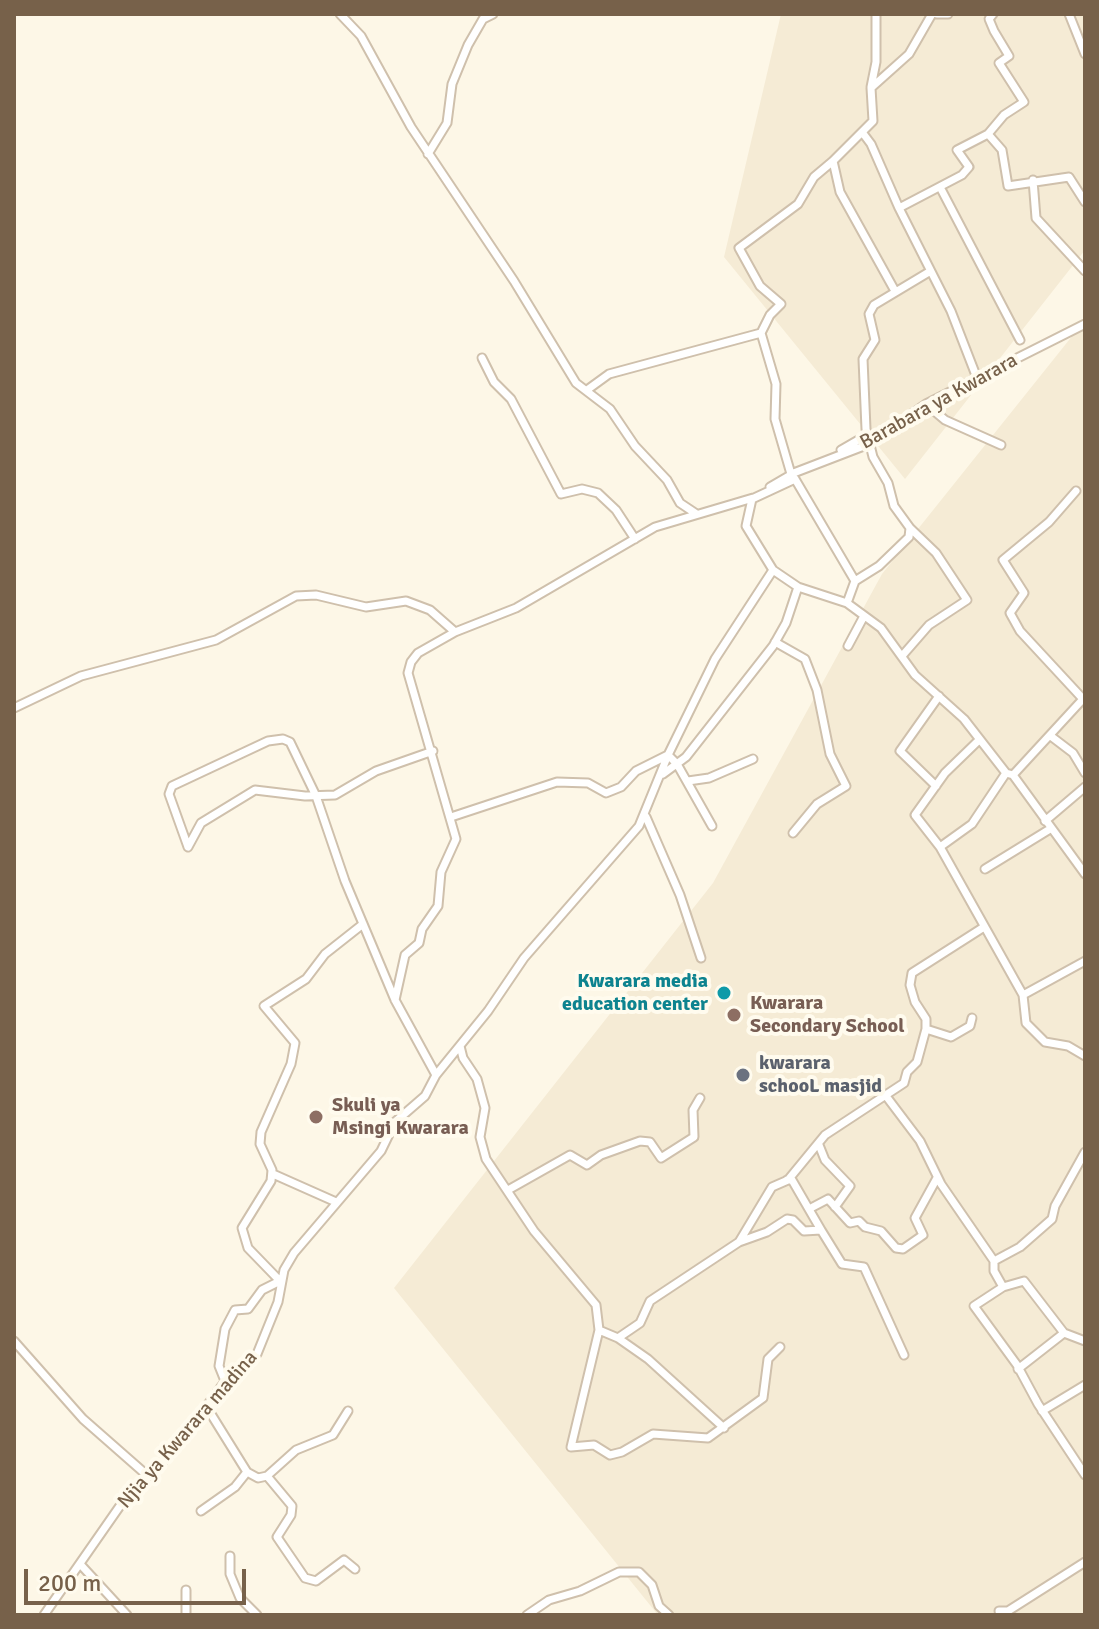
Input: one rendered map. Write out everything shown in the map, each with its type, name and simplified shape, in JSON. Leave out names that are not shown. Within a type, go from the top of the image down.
[{"type":"street","points":[[340,14],[361,36],[428,154],[514,281],[576,383],[610,409],[635,446],[667,480],[680,503],[695,513]]},
{"type":"street","points":[[428,154],[447,123],[452,84],[468,45],[483,19],[493,14]]},
{"type":"street","points":[[847,603],[855,581],[852,571],[839,560],[793,477],[775,419],[776,384],[761,333],[770,315],[781,304],[760,286],[739,248],[798,204],[814,177],[873,121],[871,88],[876,62],[876,14]]},
{"type":"street","points":[[871,88],[909,54],[934,14],[948,14]]},
{"type":"street","points":[[899,208],[940,187],[969,167],[957,150],[988,134],[1004,115],[1024,102],[999,63],[1009,56],[989,19],[993,14]]},
{"type":"street","points":[[1069,14],[1085,54]]},
{"type":"street","points":[[862,132],[871,144],[929,272],[951,311],[977,378]]},
{"type":"street","points":[[988,134],[1002,150],[1008,186],[1069,177],[1085,202]]},
{"type":"street","points":[[833,161],[840,192],[895,291]]},
{"type":"street","points":[[1033,180],[1036,218],[1085,271]]},
{"type":"street","points":[[940,187],[1020,340]]},
{"type":"street","points":[[902,656],[929,625],[967,600],[936,553],[910,528],[894,506],[888,483],[868,439],[861,384],[863,359],[875,340],[869,314],[874,305],[929,272]]},
{"type":"street","name":"Barabara ya Kwarara","points":[[395,1000],[405,955],[419,943],[422,929],[438,906],[441,872],[456,839],[408,673],[418,653],[455,632],[516,608],[655,527],[752,499],[868,439],[926,404],[1085,324]]},
{"type":"street","points":[[587,390],[609,374],[761,333]]},
{"type":"street","points":[[482,358],[494,382],[511,399],[561,494],[582,489],[598,493],[616,510],[635,539]]},
{"type":"street","points":[[926,404],[945,420],[1001,445]]},
{"type":"street","points":[[940,847],[972,824],[1009,774],[1052,737],[1084,700],[1020,631],[1010,613],[1024,593],[1003,560],[1049,522],[1076,491]]},
{"type":"street","points":[[752,499],[746,526],[773,570],[798,587],[847,603],[881,628],[915,675],[964,719],[978,741],[1072,852],[1085,874]]},
{"type":"street","points":[[855,581],[879,566],[909,537],[910,528]]},
{"type":"street","points":[[701,958],[680,895],[646,817],[668,755],[724,642],[773,570]]},
{"type":"street","points":[[661,775],[677,764],[775,642],[798,587]]},
{"type":"street","points":[[14,708],[81,676],[216,640],[296,596],[316,595],[366,607],[406,601],[430,610],[455,632]]},
{"type":"street","points":[[848,646],[864,616]]},
{"type":"street","points":[[775,642],[805,659],[817,690],[830,754],[846,786],[817,804],[793,833]]},
{"type":"street","points":[[936,786],[900,751],[939,696]]},
{"type":"street","points":[[1052,737],[1073,753],[1085,773]]},
{"type":"street","points":[[433,751],[376,771],[335,795],[316,796],[255,790],[201,823],[188,847],[169,794],[172,786],[268,741],[283,739],[290,742],[316,796],[395,1000],[436,1075]]},
{"type":"street","points":[[978,741],[936,786],[915,815],[940,847],[1023,995],[1028,1026],[1045,1042],[1068,1046],[1085,1056]]},
{"type":"street","points":[[668,755],[688,781],[712,826]]},
{"type":"street","points":[[451,817],[557,782],[588,783],[606,793],[621,787],[636,771],[668,755]]},
{"type":"street","points":[[688,781],[709,778],[753,759]]},
{"type":"street","points":[[1045,821],[1085,787]]},
{"type":"street","name":"Njia ya Kwarara madina","points":[[44,1615],[122,1503],[149,1477],[225,1381],[257,1354],[278,1302],[280,1281],[294,1253],[381,1151],[395,1122],[425,1096],[436,1075],[524,958],[646,817]]},
{"type":"street","points":[[985,869],[1050,829]]},
{"type":"street","points":[[336,1202],[273,1174],[260,1144],[261,1132],[291,1064],[295,1043],[264,1006],[306,979],[325,954],[363,924]]},
{"type":"street","points":[[739,1242],[772,1187],[787,1180],[825,1135],[904,1083],[907,1072],[917,1062],[926,1029],[926,1019],[915,1002],[910,985],[912,973],[984,927]]},
{"type":"street","points":[[1023,995],[1085,961]]},
{"type":"street","points":[[926,1029],[951,1037],[970,1026],[972,1018]]},
{"type":"street","points":[[460,1046],[463,1058],[477,1079],[485,1108],[480,1137],[482,1148],[534,1231],[596,1305],[599,1330],[571,1447],[601,1447],[610,1455],[653,1434],[708,1438],[763,1398],[768,1359],[780,1347]]},
{"type":"street","points":[[886,1096],[920,1141],[937,1178],[994,1261],[994,1271],[1003,1287]]},
{"type":"street","points":[[508,1190],[570,1155],[587,1165],[601,1155],[640,1141],[650,1142],[661,1158],[694,1137],[693,1110],[700,1098]]},
{"type":"street","points":[[819,1145],[825,1160],[850,1186],[835,1207]]},
{"type":"street","points":[[994,1261],[1020,1247],[1052,1219],[1055,1206],[1085,1152]]},
{"type":"street","points":[[225,1381],[219,1366],[225,1329],[235,1310],[248,1309],[262,1290],[280,1281],[248,1248],[242,1228],[273,1174]]},
{"type":"street","points":[[809,1209],[828,1199],[850,1223],[859,1221],[865,1227],[881,1231],[896,1248],[903,1249],[923,1235],[915,1218],[937,1178]]},
{"type":"street","points":[[787,1180],[792,1180],[842,1264],[864,1267],[904,1355]]},
{"type":"street","points":[[618,1338],[640,1323],[650,1301],[739,1242],[767,1232],[787,1219],[793,1220],[804,1231],[821,1230]]},
{"type":"street","points":[[1085,1341],[1064,1333],[1024,1281],[1003,1287],[974,1306],[1085,1475]]},
{"type":"street","points":[[599,1330],[618,1338],[648,1359],[724,1428]]},
{"type":"street","points":[[1018,1369],[1064,1333]]},
{"type":"street","points":[[14,1341],[83,1419],[149,1477]]},
{"type":"street","points":[[1042,1411],[1085,1385]]},
{"type":"street","points":[[206,1406],[247,1472],[258,1478],[267,1476],[296,1450],[333,1435],[348,1411]]},
{"type":"street","points":[[201,1511],[235,1487],[247,1472]]},
{"type":"street","points":[[267,1476],[292,1506],[291,1515],[277,1537],[305,1578],[316,1581],[344,1560],[355,1569]]},
{"type":"street","points":[[230,1556],[230,1574],[237,1590],[245,1606],[257,1615]]},
{"type":"street","points":[[1005,1613],[1085,1562]]},
{"type":"street","points":[[80,1564],[127,1615]]},
{"type":"street","points":[[527,1615],[549,1600],[580,1591],[619,1572],[639,1572],[652,1585],[659,1606],[669,1615]]},
{"type":"street","points":[[186,1590],[186,1615]]},
{"type":"shaded area","points":[[781,14],[1085,14],[1085,250],[905,479],[724,257]]},
{"type":"shaded area","points":[[1085,320],[1085,1615],[658,1615],[394,1288],[713,883],[882,574]]},
{"type":"place","name":"Kwarara media education center","points":[[724,993]]},
{"type":"place","name":"Kwarara Secondary School","points":[[734,1015]]},
{"type":"place","name":"kwarara schooL masjid","points":[[743,1075]]},
{"type":"place","name":"Skuli ya Msingi Kwarara","points":[[316,1117]]}]
